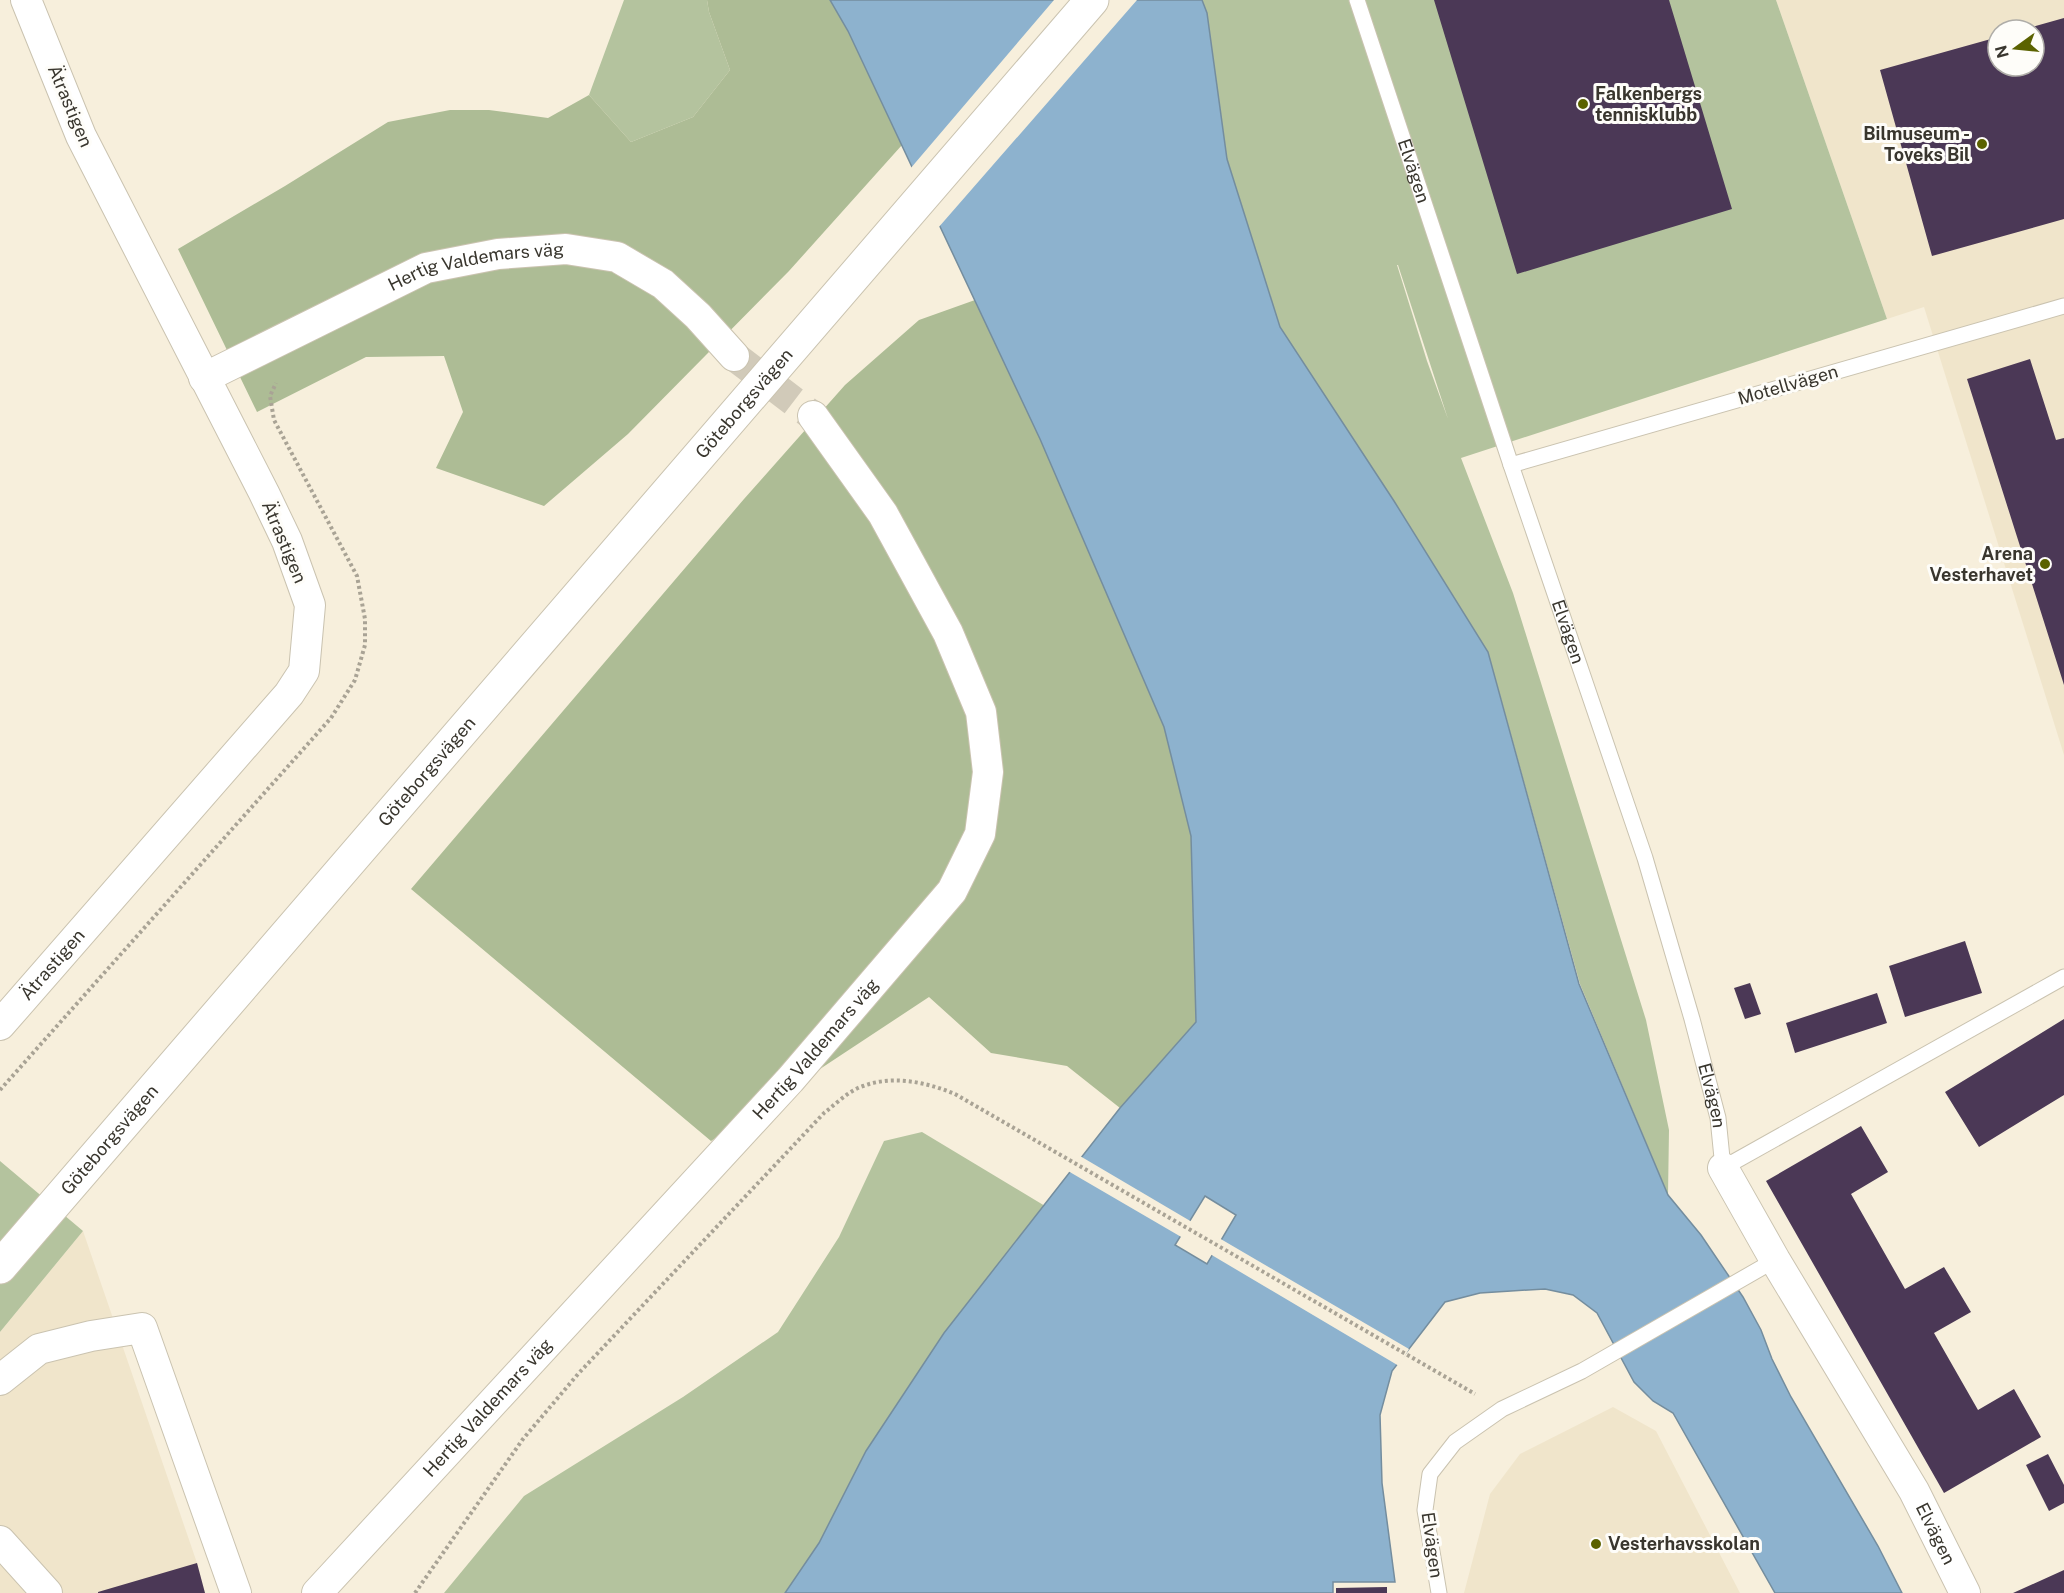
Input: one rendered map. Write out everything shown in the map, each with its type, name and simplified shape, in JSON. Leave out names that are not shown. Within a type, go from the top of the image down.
[{"type":"main road","name":"Göteborgsvägen","points":[[0,1267],[1092,0]]},
{"type":"street","name":"Ätrastigen","points":[[0,1024],[289,694],[304,671],[310,605],[287,541],[81,136],[26,0]]},
{"type":"street","name":"Hertig Valdemars väg","points":[[204,378],[426,268],[498,254],[567,249],[617,257],[663,284],[698,316],[734,356]]},
{"type":"street","name":"Hertig Valdemars väg","points":[[317,1593],[790,1080],[952,891],[980,834],[988,772],[981,712],[948,633],[883,514],[813,416]]},
{"type":"street","name":"Elvägen","points":[[1723,1168],[1775,1260],[1914,1491],[1965,1593]]},
{"type":"street","points":[[0,1380],[39,1349],[91,1336],[142,1328],[236,1593]]},
{"type":"street","points":[[0,1541],[47,1593]]},
{"type":"lane","name":"Elvägen","points":[[1357,0],[1511,465],[1645,858],[1718,1118],[1723,1168]]},
{"type":"lane","name":"Motellvägen","points":[[1511,465],[2064,306]]},
{"type":"lane","points":[[1723,1168],[2064,977]]},
{"type":"lane","name":"Elvägen","points":[[1439,1593],[1425,1510],[1430,1474],[1455,1442],[1502,1409],[1582,1371],[1775,1260]]},
{"type":"path","points":[[415,1593],[523,1439],[578,1374],[824,1113],[848,1094],[863,1086],[892,1081],[933,1085],[955,1094],[1413,1360],[1502,1409]]},
{"type":"shaded area","points":[[1776,0],[2064,0],[2064,755],[1924,307],[1887,319]]},
{"type":"shaded area","points":[[83,1231],[197,1563],[205,1593],[0,1593],[0,1332]]},
{"type":"shaded area","name":"Vesterhavsskolan","points":[[1613,1407],[1656,1431],[1740,1593],[1464,1593],[1490,1494],[1520,1454]]},
{"type":"green space","points":[[624,0],[707,0],[709,12],[730,70],[693,117],[631,142],[589,95]]},
{"type":"green space","points":[[707,0],[830,0],[848,31],[902,145],[789,271],[628,434],[544,506],[436,468],[463,412],[444,356],[366,357],[257,412],[178,249],[388,122],[450,110],[489,110],[548,118],[589,95],[631,142],[693,117],[730,70],[709,12]]},
{"type":"green space","points":[[1202,0],[1776,0],[1887,319],[1461,458],[1513,593],[1646,1020],[1669,1130],[1668,1195],[1580,984],[1488,652],[1394,501],[1280,327],[1227,159],[1207,13]],"holes":[[[1398,265],[1448,419],[1427,361]]]},
{"type":"green space","points":[[975,300],[1041,439],[1164,727],[1191,836],[1196,1022],[1120,1108],[1067,1066],[991,1053],[929,997],[711,1141],[411,889],[744,499],[845,385],[919,320]]},
{"type":"green space","points":[[922,1132],[1045,1206],[944,1333],[866,1451],[819,1543],[785,1593],[444,1593],[524,1496],[683,1397],[778,1332],[839,1237],[884,1141]]},
{"type":"green space","points":[[0,1161],[83,1231],[0,1332]]},
{"type":"water","points":[[830,0],[1202,0],[1207,13],[1227,159],[1280,327],[1394,501],[1488,652],[1579,984],[1668,1195],[1701,1235],[1743,1297],[1761,1330],[1772,1359],[1791,1397],[1878,1546],[1902,1593],[1775,1593],[1673,1413],[1653,1401],[1634,1382],[1597,1313],[1573,1295],[1545,1289],[1480,1293],[1445,1302],[1392,1371],[1380,1415],[1382,1483],[1395,1582],[1333,1582],[1333,1593],[785,1593],[819,1543],[866,1451],[944,1333],[1120,1108],[1196,1022],[1191,836],[1164,727],[1040,439],[848,31]],"holes":[[[1205,1196],[1236,1215],[1207,1264],[1175,1245]]]},
{"type":"pier","points":[[1054,0],[1137,0],[938,228],[910,169]]},
{"type":"pier","points":[[1080,1156],[1192,1222],[1183,1238],[1068,1171]]},
{"type":"pier","points":[[1219,1238],[1409,1349],[1399,1366],[1210,1254]]},
{"type":"building","name":"Falkenbergs tennisklubb","points":[[1434,0],[1669,0],[1732,209],[1517,274]]},
{"type":"building","name":"Bilmuseum - Toveks Bil","points":[[2064,18],[2064,219],[1932,256],[1880,70],[1986,40],[1986,78],[2046,78],[2046,23]]},
{"type":"building","name":"Arena Vesterhavet","points":[[2030,359],[2056,440],[2064,438],[2064,685],[1967,379]]},
{"type":"building","points":[[1965,941],[1982,993],[1905,1017],[1889,966]]},
{"type":"building","points":[[1750,983],[1761,1014],[1745,1019],[1734,988]]},
{"type":"building","points":[[1877,993],[1887,1023],[1795,1053],[1786,1023]]},
{"type":"building","points":[[2064,1019],[2064,1095],[1979,1147],[1945,1092]]},
{"type":"building","points":[[1861,1126],[1888,1172],[1851,1194],[1905,1289],[1944,1267],[1971,1312],[1934,1333],[1978,1410],[2014,1389],[2041,1437],[1944,1493],[1766,1181]]},
{"type":"building","points":[[2048,1454],[2064,1485],[2064,1503],[2049,1511],[2026,1465]]},
{"type":"building","points":[[197,1563],[205,1593],[98,1593],[98,1592]]},
{"type":"building","points":[[2064,1570],[2064,1593],[2013,1593]]},
{"type":"building","points":[[1387,1587],[1387,1593],[1336,1593],[1336,1588]]},
{"type":"tunnel","points":[[734,356],[813,416]]},
{"type":"place","name":"Falkenbergs tennisklubb","points":[[1583,104]]},
{"type":"place","name":"Bilmuseum - Toveks Bil","points":[[1982,144]]},
{"type":"place","name":"Arena Vesterhavet","points":[[2045,564]]},
{"type":"place","name":"Vesterhavsskolan","points":[[1596,1544]]}]
